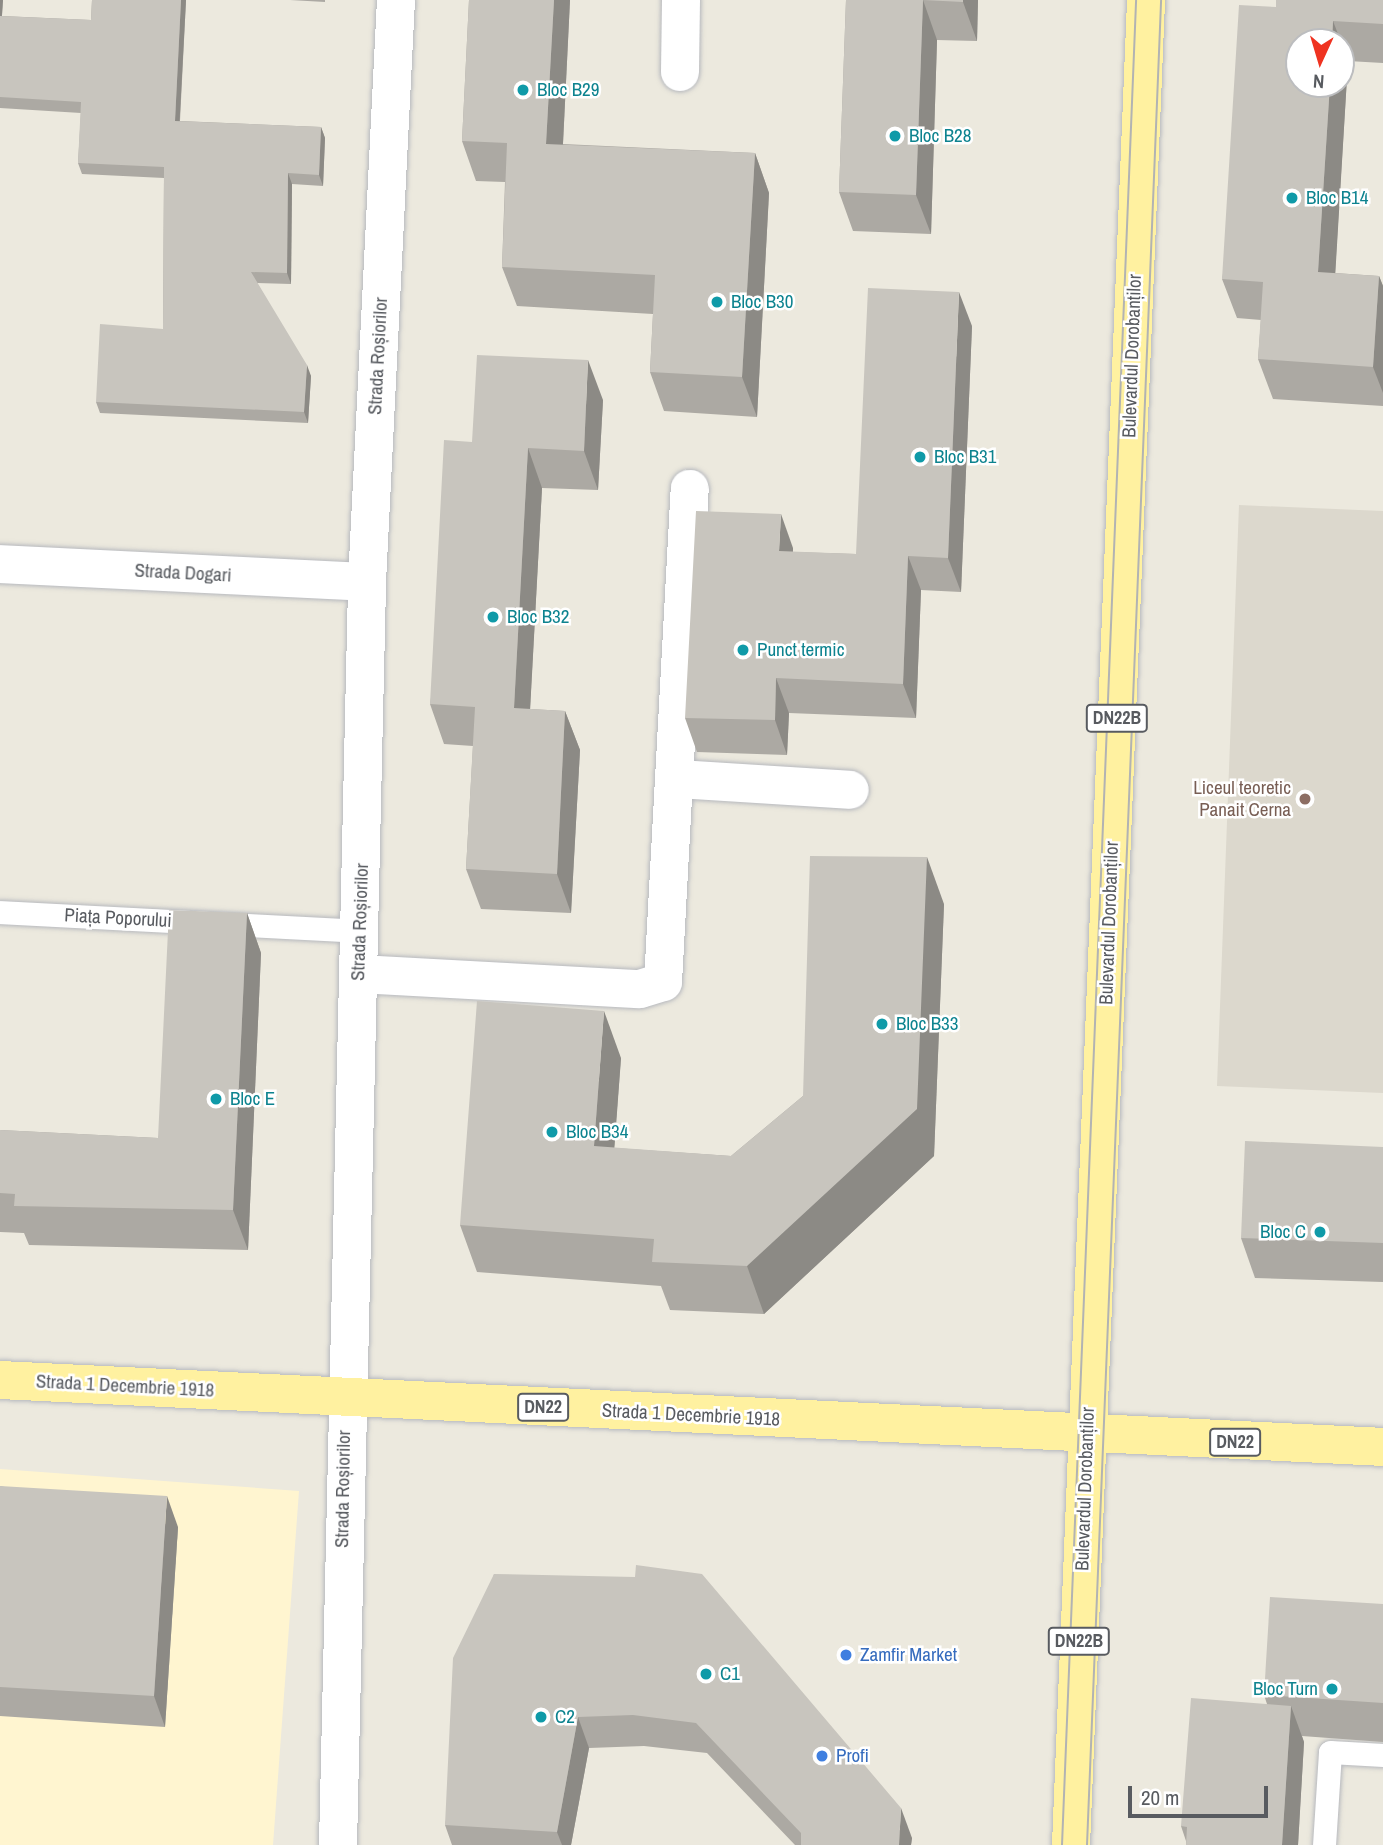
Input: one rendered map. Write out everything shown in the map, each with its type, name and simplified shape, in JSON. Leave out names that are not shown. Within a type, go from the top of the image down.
[{"type":"main road","name":"Bulevardul Dorobanților","points":[[1071,1845],[1146,0]]},
{"type":"main road","name":"Strada 1 Decembrie 1918","points":[[0,1380],[1087,1437],[1383,1447]]},
{"type":"street","name":"Strada Roșiorilor","points":[[338,1845],[344,1396],[361,931],[367,582],[396,0]]},
{"type":"street","points":[[680,72],[681,0]]},
{"type":"street","points":[[359,974],[640,989],[663,982],[677,779],[690,489]]},
{"type":"street","name":"Strada Dogari","points":[[0,564],[367,582]]},
{"type":"street","points":[[677,779],[850,790]]},
{"type":"lane","name":"Piața Poporului","points":[[0,912],[361,931]]},
{"type":"lane","points":[[1324,1845],[1330,1752],[1383,1755]]},
{"type":"shaded area","name":"Liceul teoretic Panait Cerna","points":[[1239,505],[1383,511],[1383,1093],[1217,1086]]},
{"type":"shaded area","points":[[0,1469],[299,1491],[273,1845],[0,1845]]},
{"type":"building","points":[[92,0],[181,0],[175,121],[321,127],[319,175],[288,173],[287,273],[251,272],[307,365],[304,412],[96,402],[100,324],[163,329],[164,167],[78,163],[81,102],[0,97],[0,16],[91,20]]},
{"type":"building","points":[[469,0],[554,0],[546,144],[755,153],[742,377],[650,372],[655,275],[502,267],[507,143],[462,141]]},
{"type":"building","points":[[846,0],[923,0],[916,195],[839,192]]},
{"type":"building","points":[[923,0],[963,0],[963,2]]},
{"type":"building","name":"Bloc B14","points":[[1276,0],[1383,0],[1383,24],[1333,21],[1333,28],[1285,28],[1285,98],[1329,98],[1318,272],[1379,276],[1373,367],[1258,359],[1263,282],[1222,279],[1239,5],[1276,7]]},
{"type":"building","points":[[868,288],[959,292],[948,558],[908,556],[903,684],[776,678],[775,720],[685,718],[696,511],[781,514],[779,551],[856,554]]},
{"type":"building","name":"Bloc B32","points":[[477,355],[588,360],[584,451],[528,448],[514,708],[565,711],[557,874],[466,869],[475,707],[430,704],[444,440],[472,442]]},
{"type":"building","points":[[810,856],[927,857],[917,1109],[747,1266],[652,1262],[654,1239],[460,1225],[477,1001],[604,1011],[594,1146],[731,1156],[803,1096]]},
{"type":"building","points":[[169,910],[247,913],[233,1210],[14,1206],[15,1194],[0,1193],[0,1130],[158,1138]]},
{"type":"building","points":[[1245,1141],[1383,1147],[1383,1243],[1241,1238]]},
{"type":"building","points":[[0,1486],[167,1496],[154,1696],[0,1687]]},
{"type":"building","points":[[636,1565],[702,1574],[901,1808],[899,1845],[801,1845],[801,1833],[696,1723],[633,1715],[578,1717],[557,1832],[445,1825],[453,1658],[494,1574],[635,1577]]},
{"type":"building","points":[[1270,1597],[1383,1604],[1383,1703],[1264,1695]]},
{"type":"building","points":[[1191,1698],[1291,1706],[1282,1845],[1186,1845],[1187,1827],[1181,1826]]},
{"type":"tram line","points":[[1062,1845],[1136,0]]},
{"type":"tram line","points":[[1087,1845],[1161,0]]},
{"type":"place","name":"Bloc B29","points":[[523,90]]},
{"type":"place","name":"Bloc B28","points":[[895,136]]},
{"type":"place","name":"Bloc B14","points":[[1292,198]]},
{"type":"place","name":"Bloc B30","points":[[717,302]]},
{"type":"place","name":"Bloc B31","points":[[920,457]]},
{"type":"place","name":"Bloc B32","points":[[493,617]]},
{"type":"place","name":"Punct termic","points":[[743,650]]},
{"type":"place","name":"Liceul teoretic Panait Cerna","points":[[1305,799]]},
{"type":"place","name":"Bloc B33","points":[[882,1024]]},
{"type":"place","name":"Bloc E","points":[[216,1099]]},
{"type":"place","name":"Bloc B34","points":[[552,1132]]},
{"type":"place","name":"Bloc C","points":[[1320,1232]]},
{"type":"place","name":"Zamfir Market","points":[[846,1655]]},
{"type":"place","name":"C1","points":[[706,1674]]},
{"type":"place","name":"Bloc Turn","points":[[1332,1689]]},
{"type":"place","name":"C2","points":[[541,1717]]},
{"type":"place","name":"Profi","points":[[822,1756]]}]
